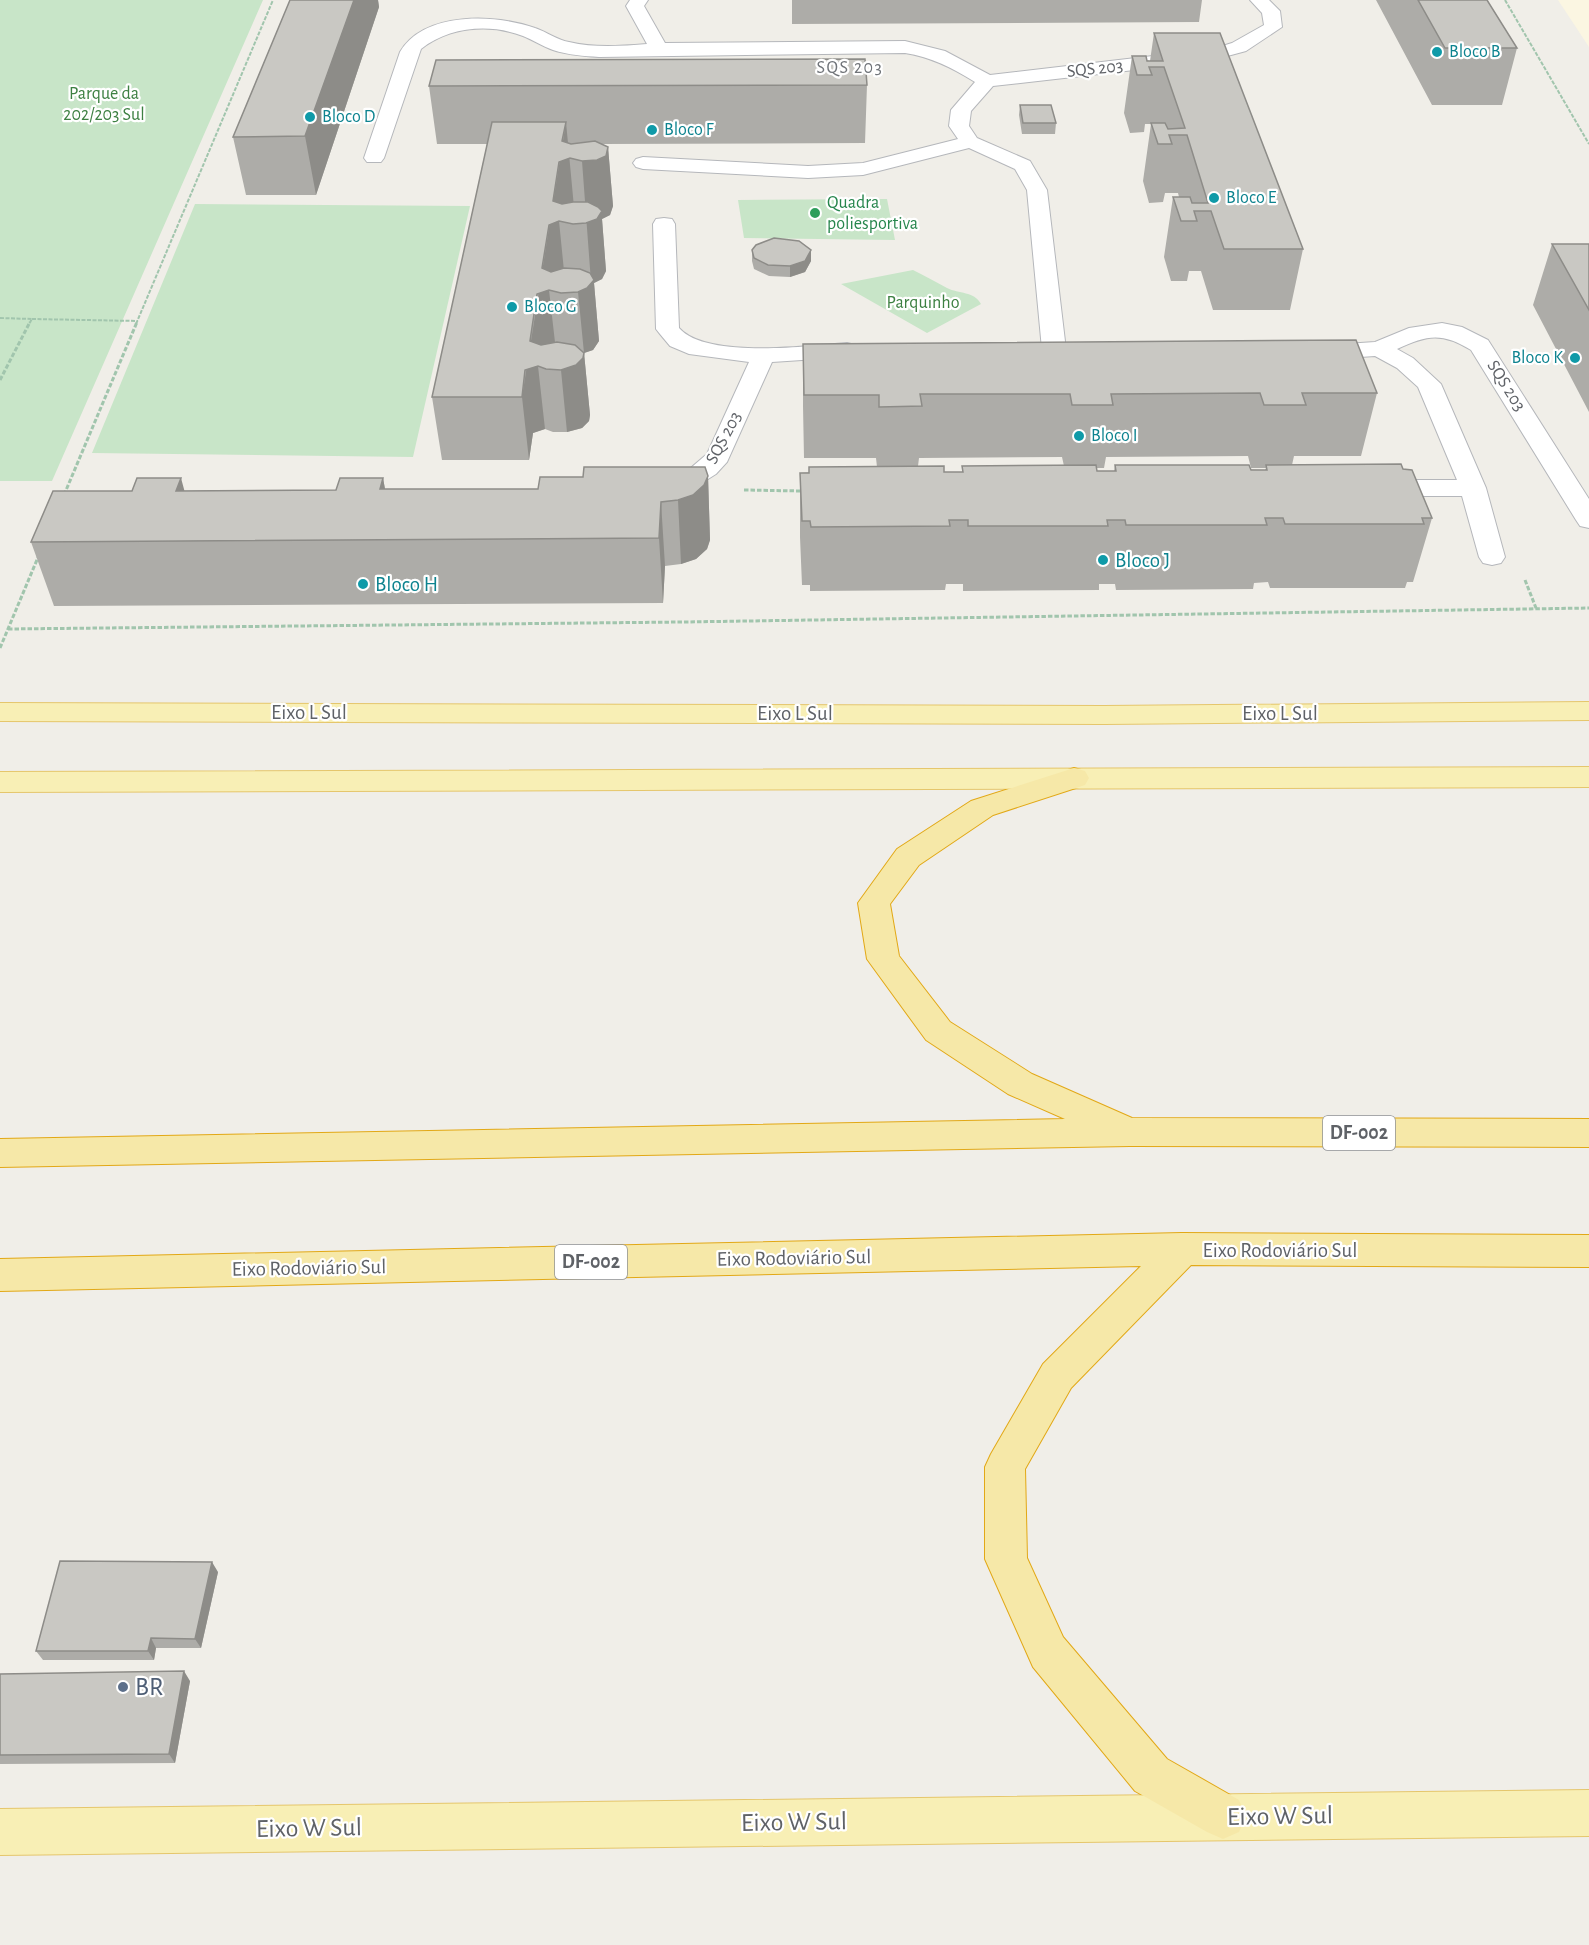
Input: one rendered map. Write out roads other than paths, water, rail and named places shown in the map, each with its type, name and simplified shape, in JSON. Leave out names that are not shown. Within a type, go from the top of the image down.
[{"type":"highway","points":[[1074,778],[982,808],[908,857],[874,903],[883,959],[938,1031],[1020,1084],[1130,1132]]},
{"type":"highway","name":"DF-002","points":[[0,1153],[1130,1132],[1589,1133]]},
{"type":"highway","points":[[1182,1249],[1057,1376],[1005,1467],[1006,1559],[1048,1652],[1151,1775],[1223,1816]]},
{"type":"highway","name":"Eixo Rodoviário Sul","points":[[0,1275],[1182,1249],[1589,1251]]},
{"type":"main road","name":"Eixo L Sul","points":[[0,712],[1104,715],[1589,711]]},
{"type":"main road","points":[[0,782],[1589,777]]},
{"type":"main road","name":"Eixo W Sul","points":[[0,1832],[1589,1813]]},
{"type":"street","points":[[639,0],[635,6],[659,49]]},
{"type":"street","name":"SQS 203","points":[[987,81],[1187,58],[1239,47],[1273,27],[1271,11],[1259,0]]},
{"type":"street","points":[[374,158],[412,47],[437,32],[469,24],[496,24],[529,32],[562,47],[603,52],[659,49],[905,47],[932,51],[950,58],[987,81],[961,110],[959,126],[970,142],[1023,165],[1037,189],[1066,360],[999,348]]},
{"type":"street","points":[[643,163],[808,172],[863,169],[970,142]]},
{"type":"street","points":[[664,225],[668,329],[678,341],[697,349],[763,356],[867,349]]},
{"type":"street","name":"SQS 203","points":[[1291,357],[1335,350],[1379,349],[1414,332],[1445,329],[1465,334],[1480,345],[1589,520]]},
{"type":"street","name":"SQS 203","points":[[1379,349],[1405,363],[1429,384],[1473,488],[1492,557]]},
{"type":"street","name":"SQS 203","points":[[643,489],[663,489],[687,483],[708,469],[718,457],[763,356]]},
{"type":"street","points":[[1354,488],[1473,488]]},
{"type":"place","name":"Bloco B","points":[[1437,52]]},
{"type":"place","name":"Bloco D","points":[[310,117]]},
{"type":"place","name":"Bloco F","points":[[652,130]]},
{"type":"place","name":"Bloco E","points":[[1214,198]]},
{"type":"place","name":"Quadra poliesportiva","points":[[815,213]]},
{"type":"place","name":"Bloco G","points":[[512,307]]},
{"type":"place","name":"Bloco K","points":[[1575,358]]},
{"type":"place","name":"Bloco I","points":[[1079,436]]},
{"type":"place","name":"Bloco J","points":[[1103,560]]},
{"type":"place","name":"Bloco H","points":[[363,584]]},
{"type":"place","name":"BR","points":[[123,1687]]},
{"type":"district","name":"SQS 203","points":[[850,68]]},
{"type":"park label","name":"Parque da 202/203 Sul","points":[[104,104]]},
{"type":"park label","name":"Parquinho","points":[[923,303]]}]
